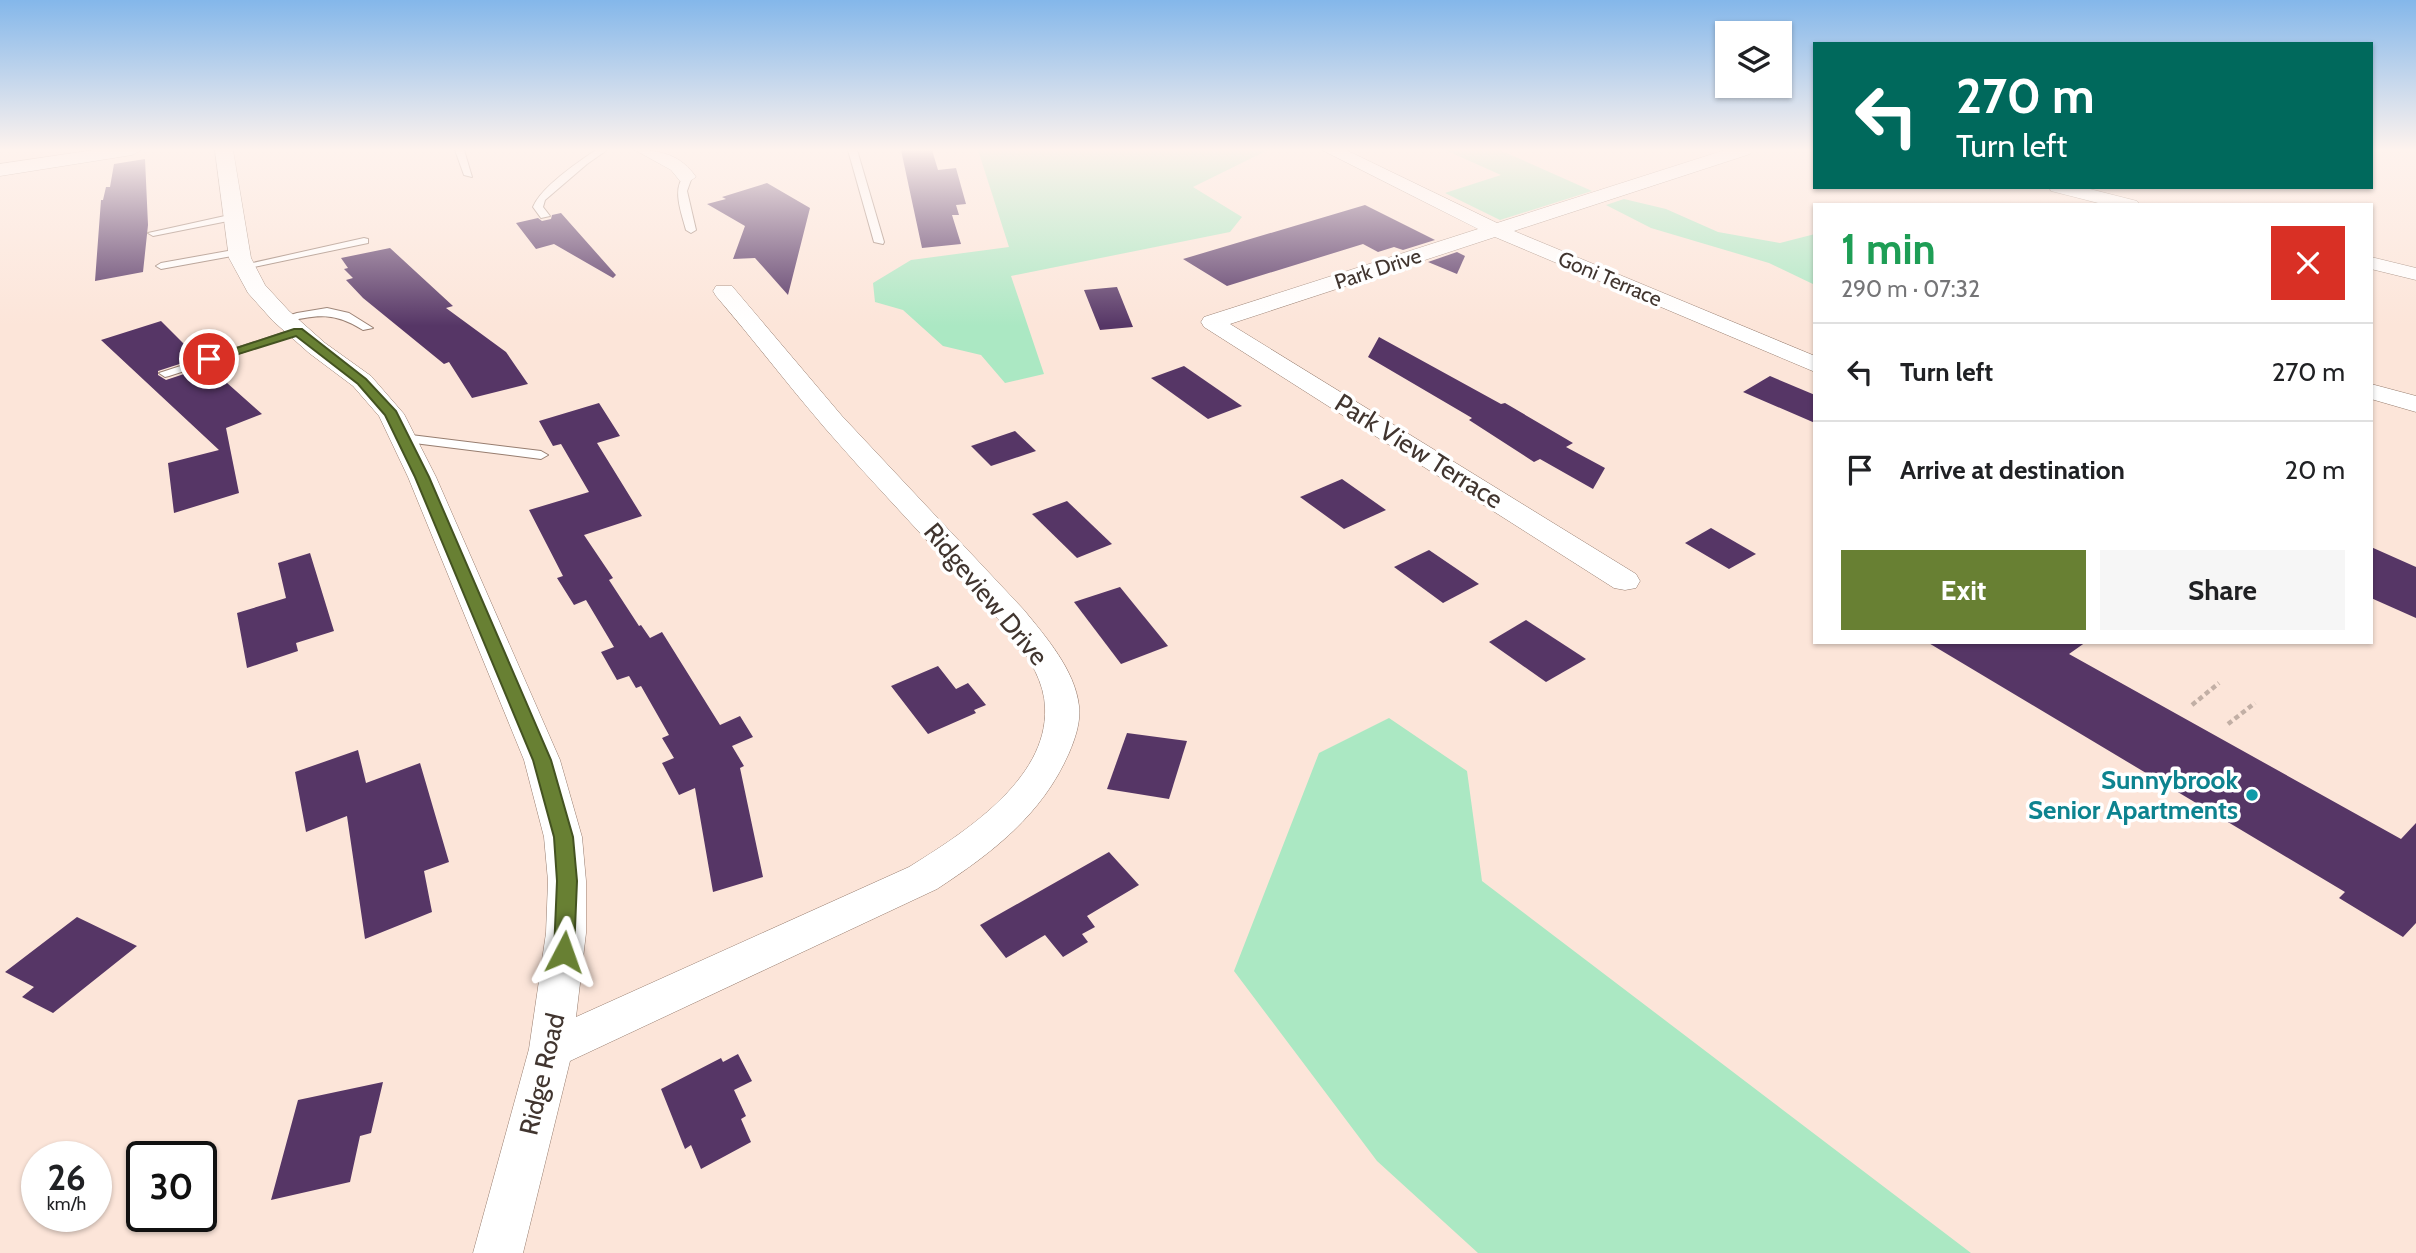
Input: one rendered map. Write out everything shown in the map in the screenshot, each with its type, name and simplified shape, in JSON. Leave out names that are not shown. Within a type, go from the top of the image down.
[{"type":"street","name":"Ridge Road","points":[[233,208],[242,259],[256,288],[291,325],[377,396],[391,414],[427,489],[542,760],[564,837],[566,933],[551,1049],[498,1253]]},
{"type":"street","name":"Goni Terrace","points":[[1451,208],[1497,231],[1813,364]]},
{"type":"street","name":"Park Drive","points":[[1212,322],[1566,208]]},
{"type":"street","points":[[2373,263],[2416,274]]},
{"type":"street","name":"Ridgeview Drive","points":[[551,1049],[923,878],[966,851],[1026,798],[1048,763],[1060,730],[1062,703],[1048,667],[1018,624],[834,422],[724,291]]},
{"type":"street","name":"Park View Terrace","points":[[1212,322],[1625,581]]},
{"type":"street","points":[[2373,392],[2416,404]]},
{"type":"lane","points":[[539,208],[545,216]]},
{"type":"lane","points":[[686,208],[691,230]]},
{"type":"lane","points":[[869,208],[879,242]]},
{"type":"lane","points":[[153,233],[234,218]]},
{"type":"lane","points":[[160,266],[242,259],[364,242]]},
{"type":"lane","points":[[164,373],[291,325],[316,312],[345,313],[367,328]]},
{"type":"lane","points":[[403,438],[541,454]]},
{"type":"path","points":[[2192,705],[2219,683]]},
{"type":"path","points":[[2228,724],[2255,703]]},
{"type":"green space","points":[[997,208],[1228,208],[1242,217],[1230,232],[1011,276],[1044,374],[1005,383],[981,355],[943,346],[903,310],[875,302],[873,283],[911,260],[1009,247]]},
{"type":"green space","points":[[1477,208],[1537,208],[1500,220]]},
{"type":"green space","points":[[1613,208],[1664,208],[1718,232],[1780,243],[1813,235],[1813,284],[1769,263],[1651,228]]},
{"type":"green space","points":[[1389,718],[1467,771],[1482,881],[1971,1253],[1478,1253],[1377,1161],[1234,971],[1319,753]]},
{"type":"building","points":[[100,208],[147,208],[143,272],[95,281]]},
{"type":"building","points":[[715,208],[810,208],[788,295],[755,258],[733,259],[745,226]]},
{"type":"building","points":[[914,208],[957,208],[959,215],[952,215],[961,244],[922,248]]},
{"type":"building","points":[[1353,208],[1372,208],[1435,240],[1403,250],[1394,247],[1378,252],[1363,244],[1227,286],[1183,259]]},
{"type":"building","points":[[561,213],[616,275],[613,278],[554,244],[536,249],[516,223],[538,218],[542,221],[551,219],[552,215]]},
{"type":"building","points":[[390,248],[453,306],[446,308],[506,352],[528,384],[472,398],[449,362],[444,364],[363,298],[346,280],[353,278],[344,269],[348,268],[341,258]]},
{"type":"building","points":[[1457,252],[1465,256],[1457,274],[1428,262]]},
{"type":"building","points":[[1117,287],[1133,327],[1100,330],[1084,290]]},
{"type":"building","points":[[161,321],[198,358],[158,371],[158,375],[166,380],[208,366],[262,414],[226,428],[239,493],[174,513],[168,463],[219,450],[101,340]]},
{"type":"building","points":[[1379,337],[1501,404],[1505,403],[1573,443],[1566,447],[1605,468],[1593,489],[1540,459],[1534,462],[1469,420],[1472,418],[1368,357]]},
{"type":"building","points":[[1184,366],[1242,406],[1208,419],[1151,378]]},
{"type":"building","points":[[1770,376],[1813,394],[1813,422],[1743,392]]},
{"type":"building","points":[[599,403],[620,436],[597,443],[642,516],[584,535],[613,578],[609,580],[639,626],[641,625],[650,638],[662,632],[720,725],[740,716],[753,737],[732,746],[744,766],[740,768],[763,877],[713,892],[695,788],[679,795],[662,763],[674,758],[662,738],[669,735],[641,686],[636,688],[629,676],[617,680],[601,652],[614,647],[586,600],[574,605],[557,578],[563,576],[529,510],[589,492],[561,444],[553,446],[539,421]]},
{"type":"building","points":[[1015,431],[1036,451],[991,466],[971,446]]},
{"type":"building","points":[[1342,479],[1386,510],[1344,529],[1300,497]]},
{"type":"building","points":[[1067,501],[1112,544],[1077,558],[1032,514]]},
{"type":"building","points":[[1711,528],[1756,554],[1729,569],[1685,543]]},
{"type":"building","points":[[2373,548],[2416,567],[2416,618],[2373,599]]},
{"type":"building","points":[[1429,550],[1479,584],[1443,603],[1394,567]]},
{"type":"building","points":[[310,553],[334,631],[296,643],[298,651],[247,668],[237,613],[286,598],[278,563]]},
{"type":"building","points":[[1120,587],[1168,646],[1121,664],[1074,602]]},
{"type":"building","points":[[1526,620],[1586,659],[1546,682],[1489,642]]},
{"type":"building","name":"Sunnybrook Senior Apartments","points":[[1930,644],[2083,644],[2069,654],[2401,839],[2416,823],[2416,923],[2403,937],[2339,898],[2345,892]]},
{"type":"building","points":[[938,666],[956,689],[968,683],[986,705],[974,710],[976,713],[928,734],[891,686]]},
{"type":"building","points":[[1127,733],[1187,741],[1169,799],[1107,789]]},
{"type":"building","points":[[358,750],[366,783],[420,763],[449,862],[424,871],[432,912],[365,939],[347,816],[306,832],[295,772]]},
{"type":"building","points":[[1109,852],[1139,885],[1087,916],[1095,927],[1082,934],[1088,942],[1063,957],[1045,935],[1006,958],[980,925]]},
{"type":"building","points":[[77,917],[137,946],[53,1013],[22,997],[34,987],[5,972]]},
{"type":"building","points":[[738,1054],[752,1081],[734,1090],[746,1116],[741,1119],[751,1142],[701,1169],[691,1145],[685,1149],[661,1089],[721,1058],[723,1062]]},
{"type":"building","points":[[383,1082],[371,1133],[360,1136],[350,1182],[271,1200],[298,1100]]},
{"type":"place","name":"Sunnybrook Senior Apartments","points":[[2252,795]]},
{"type":"route","points":[[209,359],[298,331],[362,381],[391,414],[468,582],[508,684],[542,760],[564,837],[567,881],[564,952]]}]
